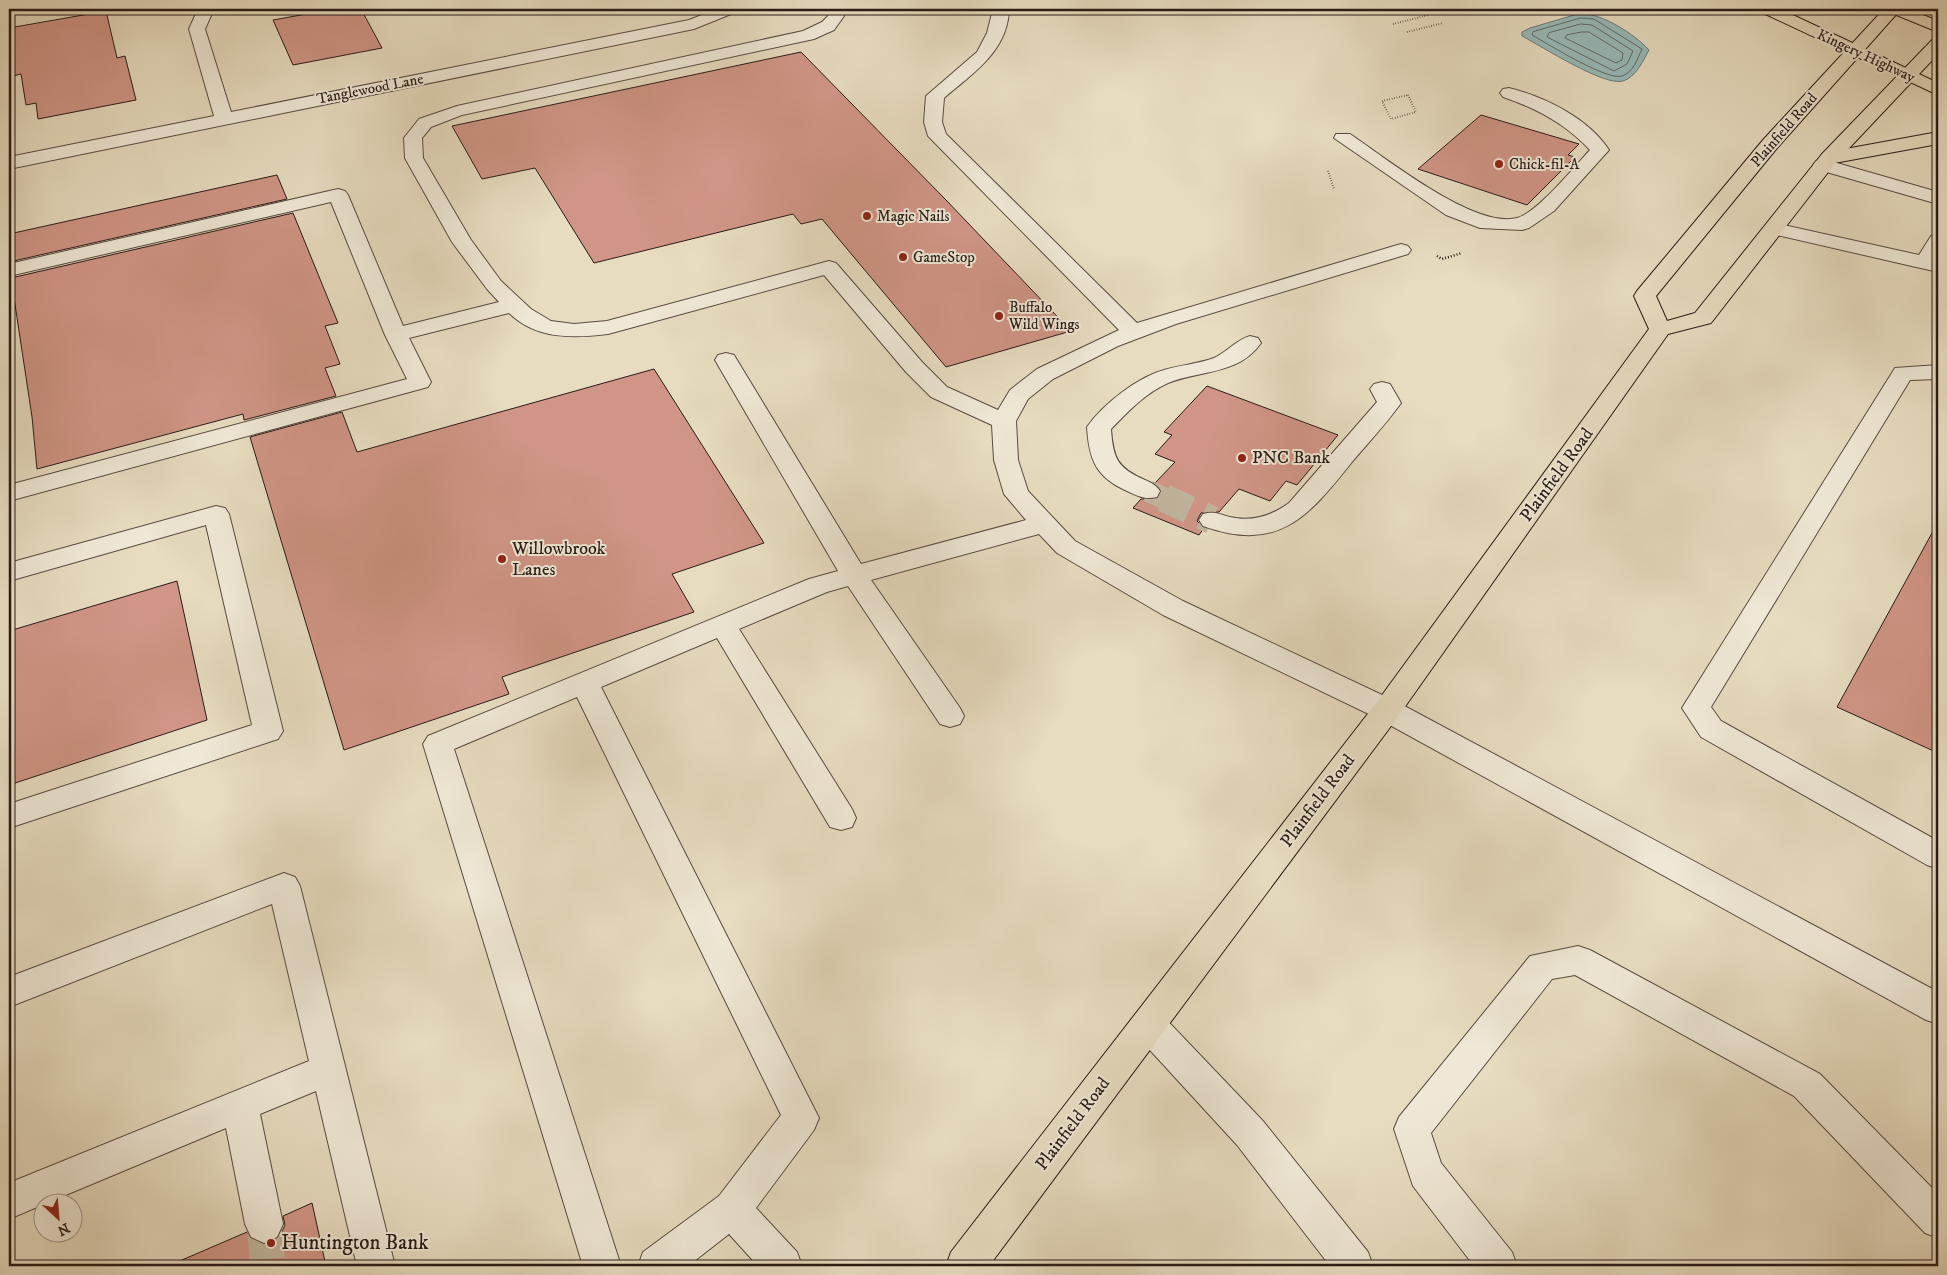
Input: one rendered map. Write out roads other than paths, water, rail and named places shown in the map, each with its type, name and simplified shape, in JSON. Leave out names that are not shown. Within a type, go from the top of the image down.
[{"type":"main road","name":"Kingery Highway","points":[[1767,9],[1938,90]]},
{"type":"main road","name":"Plainfield Road","points":[[979,1261],[1149,1025],[1387,710],[1660,329],[1645,296],[1770,144],[1894,9]]},
{"type":"main road","points":[[1894,9],[1938,27]]},
{"type":"main road","points":[[1660,329],[1703,318],[1826,162],[1938,44]]},
{"type":"main road","points":[[1826,162],[1938,138]]},
{"type":"street","points":[[206,9],[197,29],[224,119]]},
{"type":"street","name":"Tanglewood Lane","points":[[9,163],[694,24],[730,9]]},
{"type":"street","points":[[834,9],[836,16],[828,26],[808,36],[457,111],[425,123],[413,138],[414,158],[462,242],[494,286],[523,314],[545,327],[574,331],[608,326],[829,267],[914,367],[939,392],[1004,421]]},
{"type":"street","points":[[1001,9],[992,42],[973,67],[949,82],[935,96],[933,122],[937,136],[1134,332]]},
{"type":"street","points":[[1343,138],[1453,211],[1480,222],[1522,224],[1547,207],[1600,150],[1587,134],[1532,100],[1509,92]]},
{"type":"street","points":[[1826,162],[1938,198]]},
{"type":"street","points":[[9,270],[338,195],[396,335],[420,382],[9,493]]},
{"type":"street","points":[[1775,229],[1932,264],[1938,240]]},
{"type":"street","points":[[1401,250],[1168,319],[1077,356],[1044,374],[1018,395],[1004,421],[1006,460],[1016,494],[1066,547],[1174,608],[1387,710],[1938,1009]]},
{"type":"street","points":[[396,335],[514,305]]},
{"type":"street","points":[[1148,491],[1120,479],[1105,464],[1100,446],[1099,427],[1143,387],[1169,375],[1211,368],[1235,358],[1250,344]]},
{"type":"street","points":[[726,360],[854,575],[950,716]]},
{"type":"street","points":[[1938,372],[1903,373],[1696,708],[1711,730],[1938,856]]},
{"type":"street","points":[[1212,520],[1227,526],[1247,528],[1269,524],[1292,513],[1318,488],[1389,403],[1382,389]]},
{"type":"street","points":[[9,572],[216,514],[268,731],[9,816]]},
{"type":"street","points":[[602,1266],[438,744],[818,585],[1043,524]]},
{"type":"street","points":[[722,624],[841,818]]},
{"type":"street","points":[[584,682],[801,1118],[732,1209],[657,1266]]},
{"type":"street","points":[[9,992],[284,886],[376,1266]]},
{"type":"street","points":[[1498,1266],[1426,1174],[1412,1130],[1542,966],[1578,960],[1807,1085],[1938,1220]]},
{"type":"street","points":[[1149,1025],[1250,1134],[1354,1266]]},
{"type":"street","points":[[9,1201],[328,1070]]},
{"type":"street","points":[[240,1106],[264,1224]]},
{"type":"street","points":[[732,1209],[783,1266]]},
{"type":"water","points":[[1581,13],[1599,17],[1618,26],[1635,37],[1649,50],[1632,76],[1623,81],[1602,78],[1522,36],[1522,32],[1530,28]]},
{"type":"tunnel","points":[[1148,491],[1166,499]]},
{"type":"tunnel","points":[[1164,498],[1212,520]]},
{"type":"tunnel","points":[[264,1224],[268,1266]]},
{"type":"place","name":"Chick-fil-A","points":[[1499,164]]},
{"type":"place","name":"Magic Nails","points":[[867,216]]},
{"type":"place","name":"GameStop","points":[[903,257]]},
{"type":"place","name":"Buffalo Wild Wings","points":[[999,316]]},
{"type":"place","name":"PNC Bank","points":[[1242,458]]},
{"type":"place","name":"Willowbrook Lanes","points":[[502,559]]},
{"type":"place","name":"Huntington Bank","points":[[271,1243]]}]
